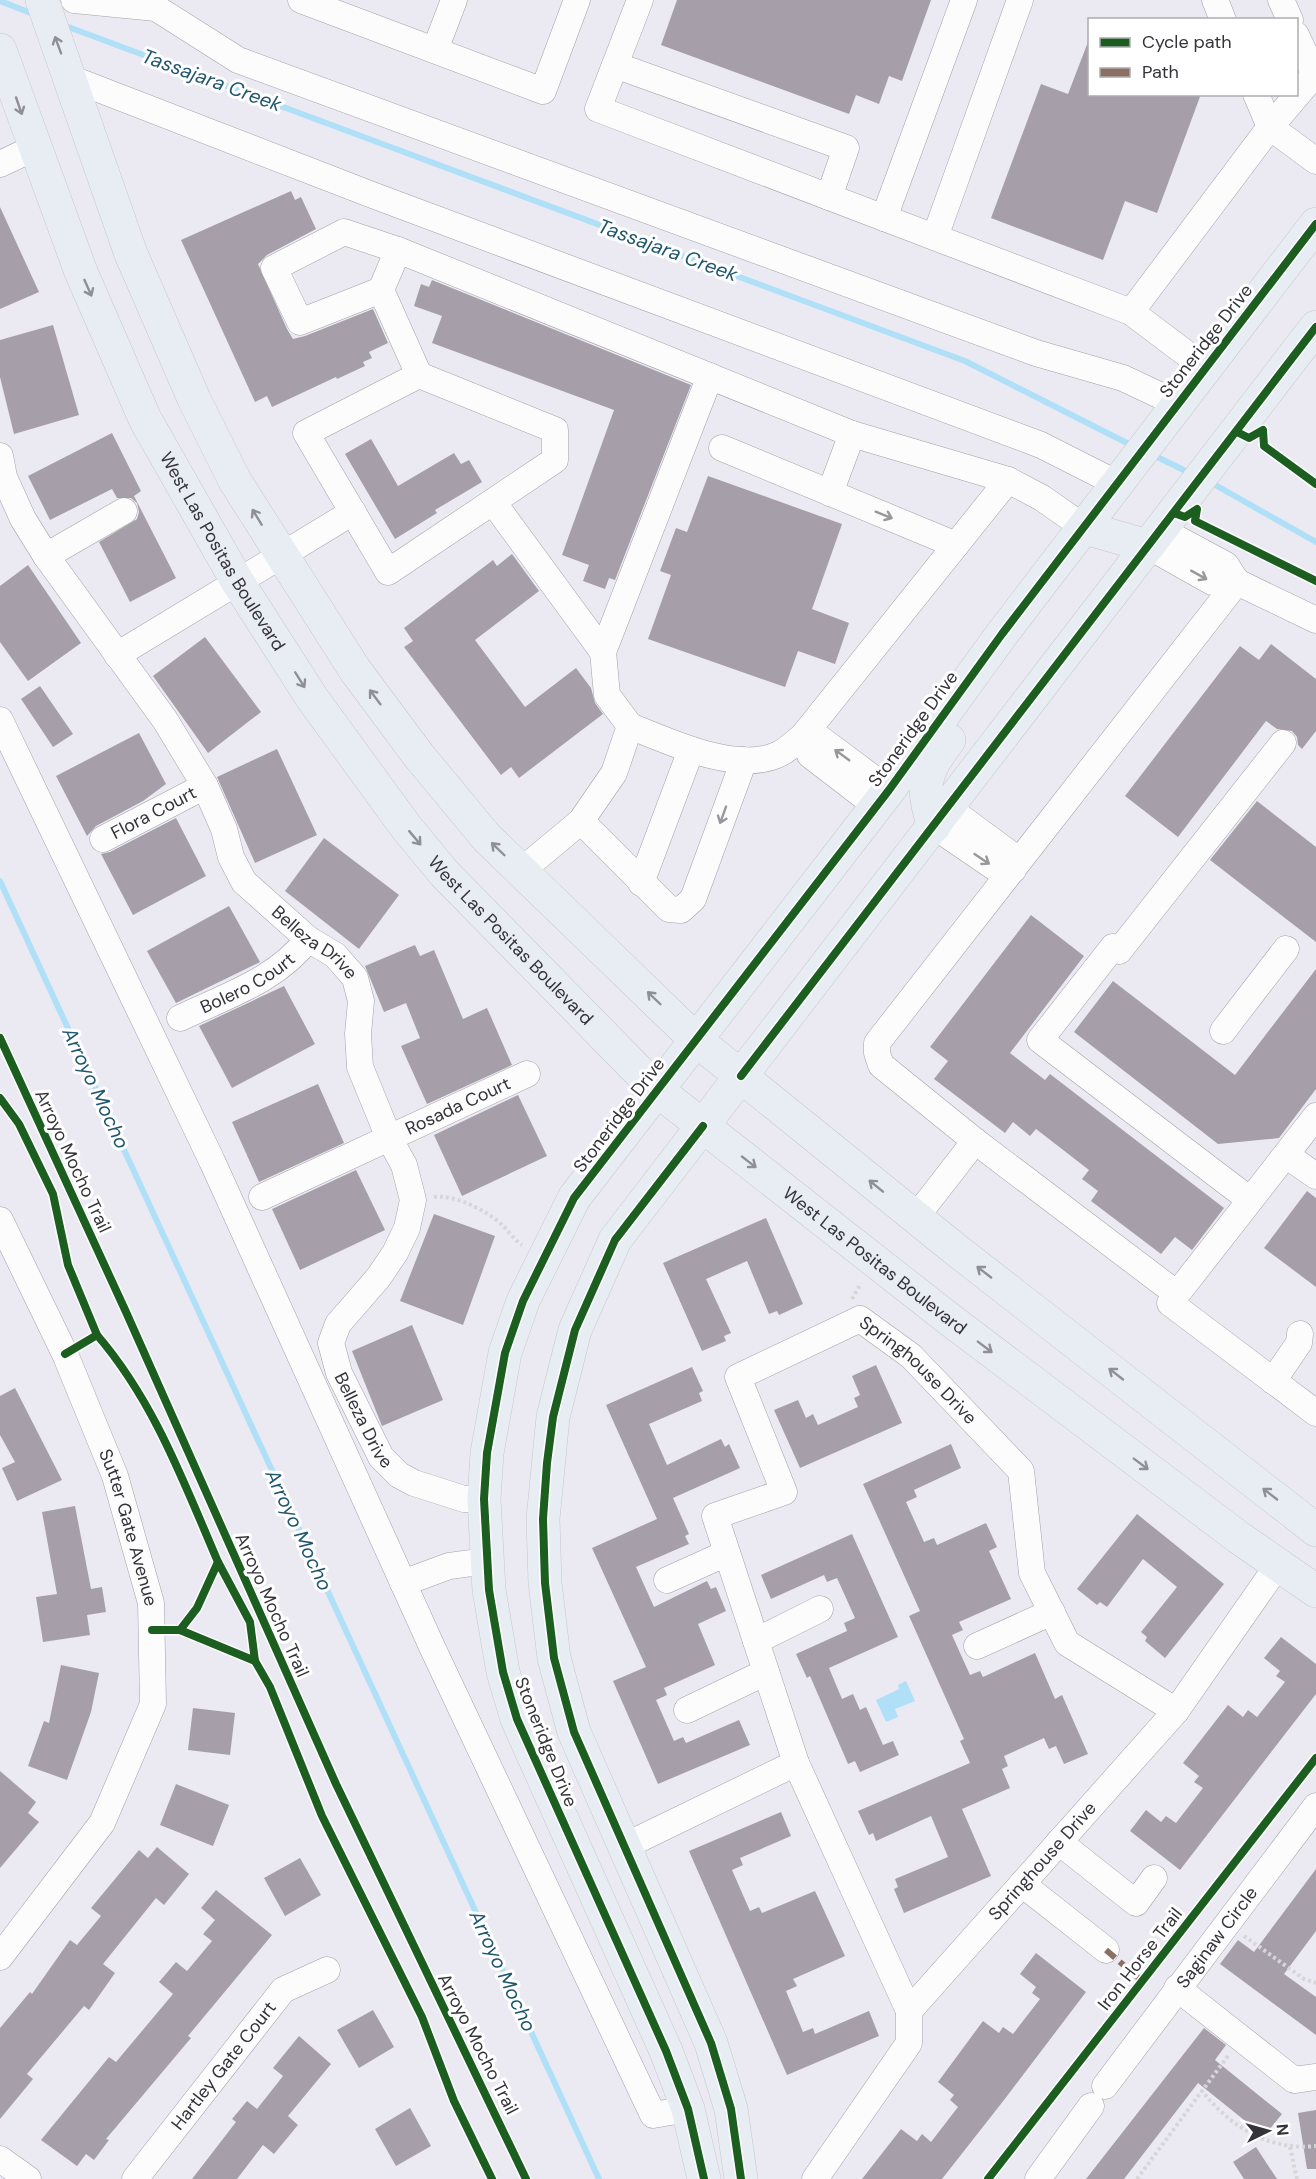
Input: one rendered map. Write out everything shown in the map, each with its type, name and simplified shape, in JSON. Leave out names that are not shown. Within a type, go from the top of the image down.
[{"type":"main road","points":[[54,4],[70,78],[85,127],[131,255],[194,399],[235,481],[280,555],[355,670],[419,756],[487,838],[695,1040],[916,1217],[1316,1530]]},
{"type":"main road","name":"West Las Positas Boulevard","points":[[0,51],[81,272],[145,419],[237,581],[312,698],[406,827],[444,873],[657,1090],[876,1262],[1278,1565],[1316,1591]]},
{"type":"main road","name":"Stoneridge Drive","points":[[704,2179],[688,2109],[638,1985],[517,1719],[503,1672],[489,1590],[484,1499],[487,1453],[505,1353],[523,1301],[574,1198],[882,797],[1002,634],[1085,528],[1117,481],[1316,224]]},
{"type":"main road","name":"Stoneridge Drive","points":[[741,2179],[731,2109],[711,2043],[574,1732],[554,1658],[545,1583],[543,1519],[553,1417],[575,1330],[615,1240],[1316,327]]},
{"type":"main road","points":[[1085,528],[1161,530]]},
{"type":"main road","points":[[941,817],[927,806],[927,774],[934,760],[986,690],[1002,651],[1002,634]]},
{"type":"main road","points":[[582,1866],[624,1846]]},
{"type":"street","points":[[301,0],[543,91],[577,0]]},
{"type":"street","points":[[435,51],[454,0]]},
{"type":"street","points":[[640,0],[598,109],[1131,312],[1204,367]]},
{"type":"street","points":[[884,218],[964,0]]},
{"type":"street","points":[[935,237],[1020,0]]},
{"type":"street","points":[[1215,0],[1222,18]]},
{"type":"street","points":[[1281,0],[1289,18]]},
{"type":"street","points":[[54,4],[156,8],[238,60],[1026,350],[1123,378],[1174,407]]},
{"type":"street","points":[[1298,39],[1315,74],[1298,94]]},
{"type":"street","points":[[615,65],[846,148],[829,197]]},
{"type":"street","points":[[70,78],[386,200],[1041,445],[1117,481]]},
{"type":"street","points":[[1257,96],[1270,127],[1316,161]]},
{"type":"street","points":[[1131,312],[1270,127],[1296,96]]},
{"type":"street","points":[[0,164],[34,148]]},
{"type":"street","points":[[398,250],[381,290],[300,322],[274,268],[344,232],[398,250],[852,434],[1008,480],[1042,498],[1085,528]]},
{"type":"street","points":[[381,290],[419,375],[555,430],[555,460],[388,572],[306,433],[419,375]]},
{"type":"street","points":[[710,376],[603,652],[607,695],[630,726],[691,750],[744,760],[766,759],[780,754],[803,736],[1008,480]]},
{"type":"street","points":[[830,493],[852,434]]},
{"type":"street","points":[[722,448],[956,545]]},
{"type":"street","name":"Belleza Drive","points":[[0,456],[4,477],[23,519],[46,556],[165,720],[205,786],[224,829],[231,857],[244,882],[308,939],[335,955],[355,978],[361,1001],[358,1034],[360,1067],[389,1138],[404,1165],[413,1200],[407,1228],[395,1253],[378,1278],[338,1324],[331,1343],[339,1373],[381,1457],[399,1475],[414,1483],[464,1499],[484,1499]]},
{"type":"street","points":[[493,502],[603,652]]},
{"type":"street","points":[[46,556],[124,511]]},
{"type":"street","points":[[117,655],[353,513]]},
{"type":"street","points":[[1161,530],[1212,582],[1237,582],[1316,620]]},
{"type":"street","points":[[1237,582],[878,1043],[877,1053],[881,1065],[975,1141],[1177,1294],[1316,1116]]},
{"type":"street","points":[[0,720],[213,1161],[404,1583],[653,2115],[688,2109]]},
{"type":"street","points":[[521,871],[581,821],[614,773],[630,726]]},
{"type":"street","points":[[803,736],[822,740],[882,797]]},
{"type":"street","points":[[1250,1200],[1040,1040],[1283,743]]},
{"type":"street","points":[[641,883],[691,750]]},
{"type":"street","points":[[581,821],[669,909],[681,910],[693,899],[744,760]]},
{"type":"street","name":"Flora Court","points":[[104,839],[205,786]]},
{"type":"street","points":[[941,817],[1000,871],[1013,870]]},
{"type":"street","name":"Bolero Court","points":[[180,1018],[268,976],[294,957],[308,939]]},
{"type":"street","points":[[1223,1031],[1286,949]]},
{"type":"street","name":"Rosada Court","points":[[262,1197],[527,1074]]},
{"type":"street","points":[[916,1217],[975,1141]]},
{"type":"street","points":[[1286,1155],[1316,1176]]},
{"type":"street","name":"Sutter Gate Avenue","points":[[0,1220],[9,1265],[65,1354],[115,1476],[151,1604],[153,1704],[102,1823],[0,1958]]},
{"type":"street","points":[[1170,1303],[1316,1413]]},
{"type":"street","name":"Springhouse Drive","points":[[815,2179],[909,2043],[909,2011],[796,1763],[715,1516],[783,1492],[738,1377],[860,1319],[911,1356],[1021,1471],[1032,1573],[1067,1643],[1176,1711]]},
{"type":"street","points":[[1273,1381],[1299,1343],[1300,1334]]},
{"type":"street","points":[[667,1580],[727,1553]]},
{"type":"street","points":[[404,1583],[449,1566],[487,1561]]},
{"type":"street","name":"Springhouse Drive","points":[[909,2011],[1176,1711],[1278,1565]]},
{"type":"street","points":[[756,1641],[820,1609]]},
{"type":"street","points":[[977,1646],[1052,1612]]},
{"type":"street","points":[[687,1710],[766,1672]]},
{"type":"street","points":[[624,1846],[796,1763]]},
{"type":"street","name":"Saginaw Circle","points":[[1316,1806],[1177,1988],[1294,2080],[1316,2077]]},
{"type":"street","points":[[1059,1842],[1136,1903],[1154,1878]]},
{"type":"street","points":[[1022,1884],[1106,1950]]},
{"type":"street","name":"Hartley Gate Court","points":[[135,2179],[283,1990],[327,1970]]},
{"type":"street","points":[[1038,2179],[1177,1988]]},
{"type":"street","points":[[0,2159],[27,2179]]},
{"type":"path","points":[[413,1200],[444,1196],[470,1206],[501,1223],[519,1242],[545,1257]]},
{"type":"path","points":[[860,1319],[851,1297],[876,1262]]},
{"type":"path","points":[[1226,1923],[1304,1979],[1316,1983]]},
{"type":"path","points":[[1137,2179],[1242,2039]]},
{"type":"path","points":[[1202,2091],[1215,2106],[1259,2139],[1290,2147],[1316,2146]]},
{"type":"path","points":[[1290,2147],[1297,2179]]},
{"type":"water","points":[[906,1681],[915,1701],[895,1709],[898,1717],[886,1722],[876,1700],[899,1689],[898,1685]]},
{"type":"building","points":[[677,0],[931,0],[902,81],[889,76],[879,104],[856,95],[849,114],[661,45]]},
{"type":"building","points":[[1088,42],[1088,96],[1200,96],[1157,213],[1125,201],[1103,260],[991,218],[1041,84],[1068,94]]},
{"type":"building","points":[[291,191],[295,200],[301,197],[316,229],[267,255],[258,264],[293,339],[373,309],[388,343],[369,352],[372,358],[363,362],[365,366],[272,407],[267,396],[255,402],[181,240]]},
{"type":"building","points":[[0,207],[39,292],[0,309]]},
{"type":"building","points":[[432,280],[691,385],[615,580],[609,578],[605,589],[583,581],[589,565],[562,555],[614,410],[432,343],[442,316],[414,306],[421,284],[429,287]]},
{"type":"building","points":[[53,325],[79,415],[14,434],[0,377],[0,340]]},
{"type":"building","points":[[112,433],[141,491],[134,496],[176,578],[130,602],[99,542],[137,519],[139,512],[137,503],[131,498],[117,498],[112,489],[50,520],[28,476]]},
{"type":"building","points":[[371,439],[398,486],[454,453],[461,464],[469,460],[482,482],[435,510],[437,513],[395,539],[345,454]]},
{"type":"building","points":[[708,476],[842,524],[812,609],[849,623],[835,664],[798,651],[785,687],[648,639],[671,575],[660,571],[676,528],[687,532]]},
{"type":"building","points":[[512,554],[539,591],[475,640],[525,707],[576,668],[591,688],[595,703],[603,714],[519,778],[511,767],[501,775],[404,647],[413,641],[404,628],[493,560],[497,566]]},
{"type":"building","points":[[28,565],[81,643],[28,681],[0,642],[0,586]]},
{"type":"building","points":[[205,637],[261,712],[208,753],[153,676]]},
{"type":"building","points":[[1271,644],[1316,679],[1316,731],[1302,749],[1292,731],[1277,729],[1266,721],[1178,837],[1125,796],[1240,646],[1259,660]]},
{"type":"building","points":[[40,686],[73,734],[53,747],[21,699]]},
{"type":"building","points":[[139,733],[166,784],[143,801],[96,826],[87,836],[56,776]]},
{"type":"building","points":[[277,749],[317,835],[255,863],[217,777]]},
{"type":"building","points":[[1257,801],[1316,847],[1316,942],[1210,860]]},
{"type":"building","points":[[176,818],[206,876],[133,915],[101,854],[110,852]]},
{"type":"building","points":[[324,838],[399,895],[359,949],[285,891]]},
{"type":"building","points":[[229,906],[260,962],[176,1003],[147,951]]},
{"type":"building","points":[[1031,915],[1084,956],[1010,1053],[1045,1080],[1050,1074],[1224,1208],[1192,1250],[1175,1237],[1161,1254],[1091,1201],[1098,1191],[1082,1179],[1089,1170],[1036,1129],[1030,1136],[1013,1122],[1005,1133],[934,1079],[948,1061],[930,1047]]},
{"type":"building","points":[[415,945],[420,956],[434,950],[463,1019],[487,1008],[512,1065],[427,1104],[401,1046],[420,1038],[406,1003],[384,1012],[365,966]]},
{"type":"building","points":[[1316,969],[1316,1089],[1279,1138],[1218,1144],[1074,1032],[1113,981],[1235,1075]]},
{"type":"building","points":[[284,986],[315,1044],[232,1088],[199,1026]]},
{"type":"building","points":[[318,1084],[344,1143],[259,1182],[232,1122]]},
{"type":"building","points":[[518,1095],[547,1156],[462,1196],[434,1135]]},
{"type":"building","points":[[356,1170],[385,1230],[300,1270],[272,1209]]},
{"type":"building","points":[[1307,1191],[1316,1198],[1316,1287],[1264,1248]]},
{"type":"building","points":[[434,1214],[495,1236],[463,1325],[400,1301]]},
{"type":"building","points":[[766,1218],[803,1304],[779,1315],[777,1311],[769,1314],[747,1261],[706,1279],[731,1333],[724,1336],[726,1341],[702,1351],[663,1263]]},
{"type":"building","points":[[412,1325],[443,1400],[382,1426],[352,1351]]},
{"type":"building","points":[[876,1365],[902,1423],[800,1468],[774,1410],[798,1400],[806,1418],[813,1414],[818,1425],[858,1407],[854,1398],[860,1395],[852,1376]]},
{"type":"building","points":[[692,1367],[703,1391],[699,1393],[702,1401],[649,1424],[667,1465],[721,1439],[725,1447],[729,1444],[740,1468],[673,1498],[689,1534],[685,1536],[689,1544],[636,1567],[654,1607],[707,1581],[711,1589],[716,1587],[726,1611],[698,1624],[715,1665],[664,1688],[667,1695],[656,1700],[674,1741],[683,1737],[686,1743],[739,1720],[750,1745],[658,1784],[613,1681],[646,1667],[592,1548],[657,1519],[606,1405]]},
{"type":"building","points":[[15,1388],[62,1480],[17,1501],[2,1468],[15,1462],[0,1435],[0,1396]]},
{"type":"building","points":[[951,1444],[961,1468],[914,1490],[917,1497],[906,1502],[924,1542],[934,1538],[937,1545],[986,1523],[997,1547],[989,1551],[1011,1599],[959,1622],[963,1630],[952,1635],[970,1675],[980,1671],[983,1677],[1035,1653],[1055,1699],[1062,1695],[1088,1754],[1064,1764],[1056,1746],[1049,1749],[1044,1738],[1004,1756],[1008,1766],[1002,1769],[1010,1788],[962,1809],[991,1876],[904,1913],[894,1889],[898,1887],[895,1879],[948,1857],[931,1816],[876,1841],[873,1833],[869,1835],[858,1811],[970,1763],[960,1741],[964,1739],[909,1616],[920,1611],[863,1484]]},
{"type":"building","points":[[75,1506],[91,1589],[102,1587],[106,1612],[87,1615],[90,1635],[43,1642],[36,1597],[57,1594],[42,1512]]},
{"type":"building","points":[[1137,1514],[1224,1584],[1165,1658],[1145,1641],[1147,1637],[1141,1632],[1177,1587],[1143,1559],[1107,1607],[1100,1602],[1097,1605],[1077,1589]]},
{"type":"building","points":[[852,1534],[898,1637],[829,1668],[842,1699],[853,1694],[860,1710],[866,1707],[883,1745],[893,1741],[899,1755],[860,1772],[855,1761],[848,1764],[810,1676],[807,1678],[796,1654],[847,1631],[844,1623],[855,1618],[837,1578],[827,1582],[824,1575],[771,1599],[761,1575]]},
{"type":"building","points":[[1281,1637],[1316,1664],[1316,1694],[1180,1870],[1130,1831],[1146,1810],[1161,1822],[1166,1816],[1176,1823],[1203,1788],[1194,1782],[1199,1776],[1183,1763],[1228,1705],[1243,1717],[1248,1710],[1257,1717],[1285,1682],[1276,1676],[1280,1671],[1264,1658]]},
{"type":"building","points":[[61,1665],[99,1673],[91,1712],[67,1780],[28,1766],[44,1721],[49,1723]]},
{"type":"building","points":[[193,1708],[235,1713],[230,1755],[188,1750]]},
{"type":"building","points":[[0,1771],[36,1802],[28,1813],[39,1822],[0,1868]]},
{"type":"building","points":[[176,1784],[229,1805],[213,1846],[160,1825]]},
{"type":"building","points":[[781,1812],[791,1836],[740,1858],[743,1865],[732,1870],[750,1911],[759,1907],[762,1913],[815,1891],[845,1956],[793,1979],[797,1986],[786,1991],[803,2032],[813,2028],[815,2034],[869,2011],[879,2036],[787,2075],[689,1851]]},
{"type":"building","points":[[157,1847],[189,1874],[164,1905],[156,1898],[103,1964],[115,1973],[89,2010],[84,2006],[27,2074],[33,2079],[0,2119],[0,2028],[30,1992],[32,1994],[70,1940],[77,1945],[101,1916],[91,1908],[139,1850],[148,1858]]},
{"type":"building","points":[[300,1858],[321,1895],[285,1916],[264,1878]]},
{"type":"building","points":[[1316,1869],[1316,1931],[1284,1974],[1316,1997],[1316,2035],[1220,1964],[1238,1940],[1254,1952]]},
{"type":"building","points":[[216,1890],[272,1935],[188,2036],[191,2038],[106,2139],[109,2140],[94,2160],[86,2154],[77,2166],[41,2140],[109,2057],[116,2062],[173,1994],[159,1982],[176,1962],[187,1971],[212,1941],[203,1934],[215,1920],[201,1908]]},
{"type":"building","points":[[1036,1953],[1086,1992],[1004,2100],[942,2179],[862,2179],[901,2129],[917,2141],[922,2134],[931,2142],[958,2107],[950,2100],[954,2095],[938,2082],[983,2021],[999,2033],[1003,2027],[1013,2034],[1040,1999],[1032,1993],[1036,1987],[1020,1974]]},
{"type":"building","points":[[373,2010],[394,2047],[359,2068],[337,2030]]},
{"type":"building","points":[[1204,2028],[1226,2045],[1215,2060],[1282,2114],[1264,2136],[1198,2083],[1124,2179],[1086,2179]]},
{"type":"building","points":[[299,2036],[331,2064],[288,2116],[298,2125],[274,2154],[263,2145],[237,2179],[192,2179],[236,2122],[232,2119],[247,2101],[257,2109],[283,2076],[273,2068]]},
{"type":"building","points":[[410,2108],[431,2146],[396,2166],[375,2129]]},
{"type":"building","points":[[1316,2110],[1316,2169],[1307,2169],[1298,2113]]},
{"type":"building","points":[[1256,2147],[1277,2179],[1244,2179],[1233,2162]]},
{"type":"waterway","name":"Tassajara Creek","points":[[0,1],[36,15]]},
{"type":"waterway","name":"Tassajara Creek","points":[[63,25],[965,361],[1133,446]]},
{"type":"waterway","name":"Tassajara Creek","points":[[1153,455],[1192,474]]},
{"type":"waterway","name":"Tassajara Creek","points":[[1210,482],[1316,542]]},
{"type":"waterway","name":"Arroyo Mocho","points":[[0,881],[599,2179]]},
{"type":"marked path","points":[[1106,1950],[1142,1981]]},
{"type":"cycle path","points":[[704,2179],[688,2109],[666,2051],[517,1719],[503,1672],[489,1590],[484,1499],[487,1453],[505,1353],[523,1301],[574,1198],[889,790],[1002,634],[1316,224]]},
{"type":"cycle path","points":[[741,1076],[1316,327]]},
{"type":"cycle path","points":[[1237,432],[1249,438],[1263,430],[1264,446],[1316,484]]},
{"type":"cycle path","points":[[1174,513],[1185,517],[1197,509],[1195,521],[1316,581]]},
{"type":"cycle path","name":"Arroyo Mocho Trail","points":[[0,1038],[126,1312],[336,1784],[526,2179]]},
{"type":"cycle path","points":[[0,1098],[19,1124],[53,1194],[68,1265],[97,1335]]},
{"type":"cycle path","points":[[703,1126],[615,1240],[575,1330],[553,1417],[547,1463],[543,1519],[545,1583],[554,1658],[574,1732],[711,2043],[731,2109],[741,2179]]},
{"type":"cycle path","points":[[65,1354],[97,1335],[117,1360],[135,1387],[166,1444],[218,1562]]},
{"type":"cycle path","points":[[180,1630],[197,1608],[218,1562],[250,1622],[255,1661]]},
{"type":"cycle path","points":[[152,1630],[180,1630],[255,1661],[270,1687],[322,1816],[422,2017],[454,2101],[492,2179]]},
{"type":"cycle path","name":"Iron Horse Trail","points":[[988,2179],[1316,1758]]}]
